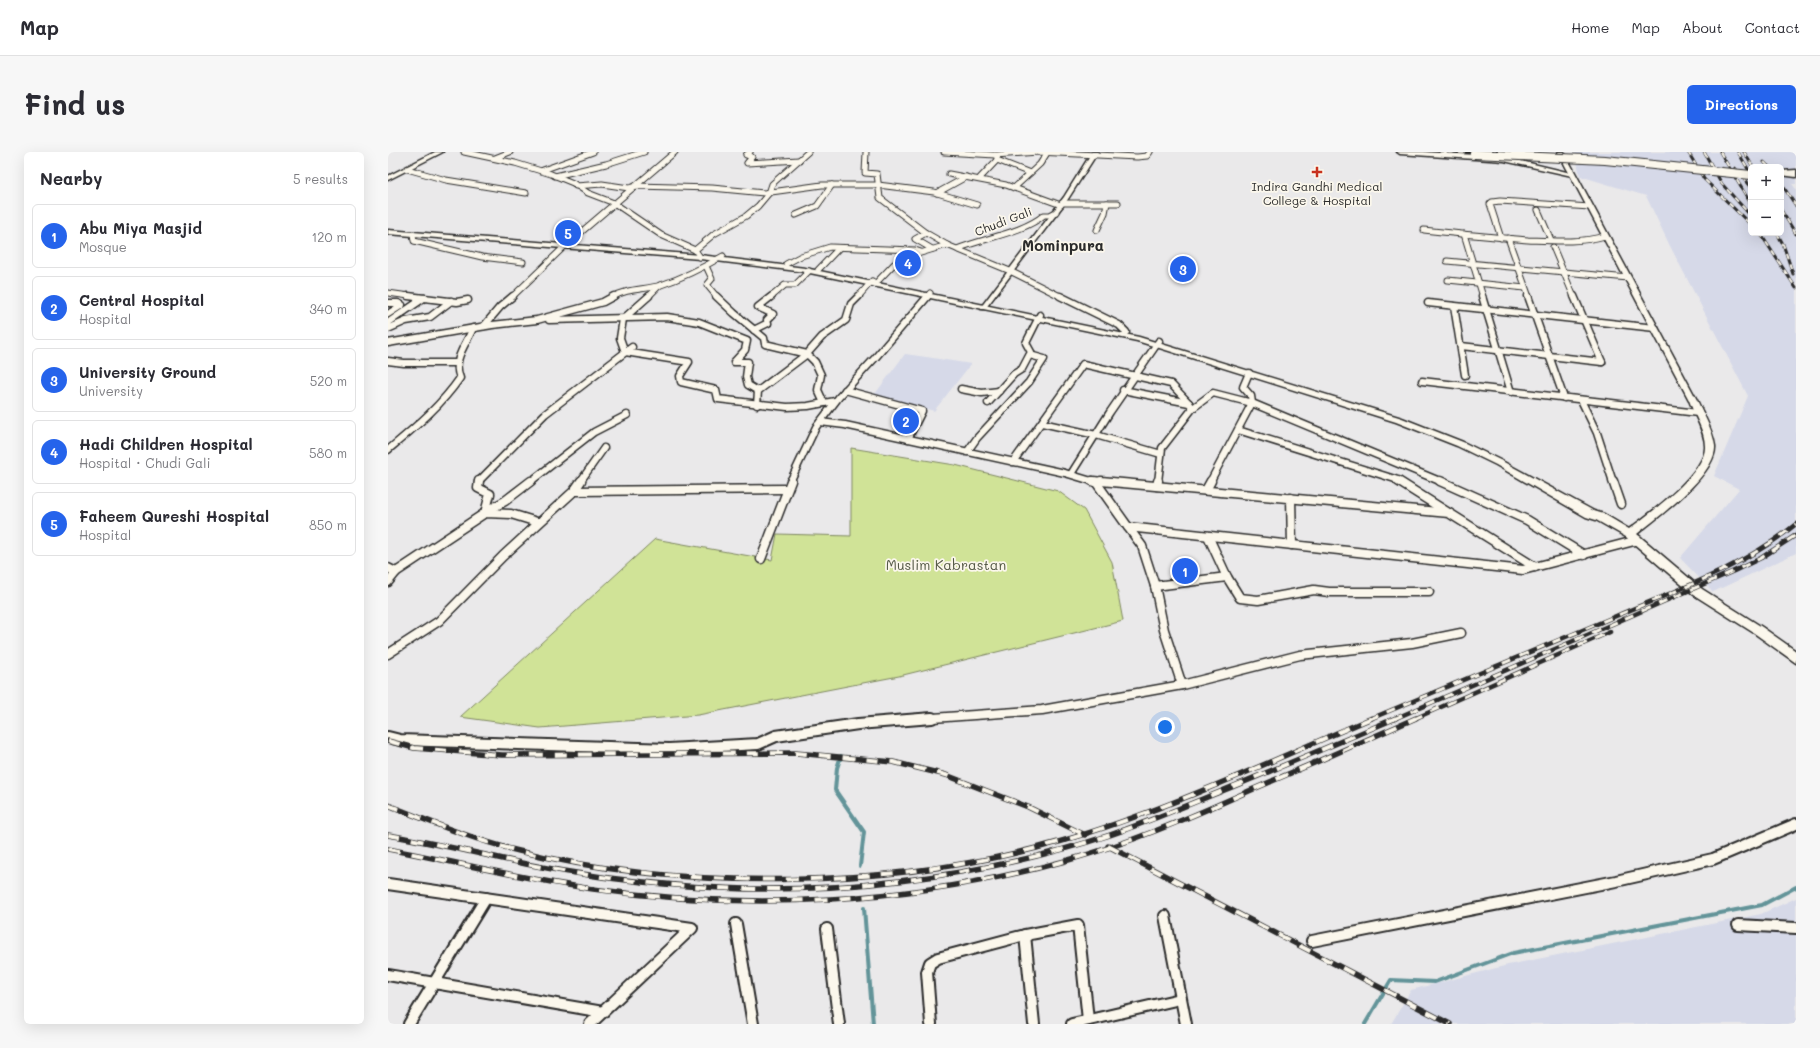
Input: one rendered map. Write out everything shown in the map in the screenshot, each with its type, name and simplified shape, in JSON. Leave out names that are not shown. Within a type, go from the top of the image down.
[{"type":"highway","points":[[1442,152],[1605,157],[1748,175]]},
{"type":"highway","points":[[1505,156],[1560,155],[1605,157],[1748,170]]},
{"type":"highway","points":[[1784,173],[1796,173]]},
{"type":"highway","points":[[1784,179],[1796,180]]},
{"type":"main road","points":[[388,177],[436,152]]},
{"type":"main road","points":[[388,177],[440,152]]},
{"type":"main road","points":[[1560,152],[1655,328],[1707,433],[1710,450],[1702,469],[1683,490],[1634,537]]},
{"type":"main road","points":[[388,229],[698,253],[814,271],[1157,342],[1249,373],[1291,384]]},
{"type":"main road","points":[[388,232],[568,243]]},
{"type":"main road","points":[[721,257],[786,264],[814,271]]},
{"type":"main road","points":[[1039,317],[1126,332],[1335,398],[1403,417],[1466,441],[1594,510],[1600,516],[1634,537],[1698,592],[1703,593],[1758,630],[1796,658]]},
{"type":"street","points":[[464,152],[543,170],[588,193],[614,203],[661,235],[698,253],[710,236],[761,205],[770,193],[769,189],[772,184],[808,152]]},
{"type":"street","points":[[495,158],[510,152]]},
{"type":"street","points":[[543,170],[593,152]]},
{"type":"street","points":[[555,176],[606,164],[644,152]]},
{"type":"street","points":[[484,326],[500,307],[533,278],[568,243],[675,152]]},
{"type":"street","points":[[750,152],[746,156],[752,157],[747,163],[800,160]]},
{"type":"street","points":[[866,152],[865,173],[877,174],[880,198],[926,233],[957,249],[1010,271],[1119,325],[1126,332]]},
{"type":"street","points":[[944,152],[995,155],[1038,152],[1095,153],[1137,157],[1147,156],[1150,152]]},
{"type":"street","points":[[1400,152],[1505,156],[1572,174]]},
{"type":"street","points":[[1502,152],[1505,156]]},
{"type":"street","points":[[1014,188],[1040,164],[1047,153]]},
{"type":"street","points":[[984,306],[1056,212],[1095,153]]},
{"type":"street","points":[[995,155],[997,156],[997,160],[1030,173]]},
{"type":"street","points":[[980,178],[997,160]]},
{"type":"street","points":[[407,169],[446,180],[490,186],[526,194]]},
{"type":"street","points":[[949,174],[980,178],[1032,192],[1061,204],[1118,203]]},
{"type":"street","points":[[937,193],[966,176]]},
{"type":"street","points":[[576,186],[602,184],[629,188],[636,186],[712,188],[770,193],[832,185],[878,185],[937,193],[977,205]]},
{"type":"street","points":[[796,215],[817,206],[832,185]]},
{"type":"street","points":[[1501,238],[1490,204],[1492,202],[1500,201],[1590,207]]},
{"type":"street","points":[[1097,230],[1105,213],[1107,203]]},
{"type":"street","points":[[1538,210],[1551,240]]},
{"type":"street","name":"Chudi Gali","points":[[957,249],[1005,233],[1037,221],[1044,215],[1050,215],[1056,212]]},
{"type":"street","points":[[1424,230],[1501,238],[1551,240],[1591,241],[1605,236]]},
{"type":"street","points":[[926,233],[915,240],[932,249]]},
{"type":"street","points":[[413,234],[414,241],[465,254],[496,260],[523,262]]},
{"type":"street","points":[[1464,234],[1511,392]]},
{"type":"street","points":[[1508,238],[1564,398]]},
{"type":"street","points":[[756,405],[758,391],[807,354],[822,337],[846,320],[850,304],[894,264],[904,258],[947,244]]},
{"type":"street","points":[[786,264],[820,249],[830,247],[875,247],[915,250],[922,252]]},
{"type":"street","points":[[754,330],[768,323],[767,320],[773,314],[758,307],[785,284],[795,285],[814,271],[839,248]]},
{"type":"street","points":[[1460,346],[1602,362],[1553,248]]},
{"type":"street","points":[[537,320],[603,302],[619,293],[660,285],[706,266],[721,257]]},
{"type":"street","points":[[1447,261],[1628,278]]},
{"type":"street","points":[[706,266],[712,279],[707,285],[715,295],[764,338],[765,344],[807,354],[815,362],[821,375],[818,390],[824,403]]},
{"type":"street","points":[[1448,280],[1525,288]]},
{"type":"street","points":[[625,352],[620,338],[623,319],[636,309],[660,285]]},
{"type":"street","points":[[388,293],[451,302],[468,300]]},
{"type":"street","points":[[761,559],[787,489],[820,422],[835,401],[875,358],[929,294]]},
{"type":"street","points":[[424,298],[389,322],[389,327],[406,321],[430,316],[451,302]]},
{"type":"street","points":[[388,303],[398,303],[402,305],[388,314]]},
{"type":"street","points":[[1428,303],[1655,328]]},
{"type":"street","points":[[1454,306],[1465,375]]},
{"type":"street","points":[[388,343],[484,326],[537,320],[667,317],[699,322],[747,341],[745,350],[734,362],[748,362],[746,377],[748,385],[758,391]]},
{"type":"street","points":[[988,403],[998,390],[1014,374],[1022,369],[1031,352],[1026,343],[1039,317]]},
{"type":"street","points":[[388,450],[422,422],[450,393],[460,378],[457,373],[456,363],[469,339],[473,328]]},
{"type":"street","points":[[1071,474],[1123,390],[1157,342]]},
{"type":"street","points":[[485,513],[490,494],[478,488],[478,482],[545,414],[632,347]]},
{"type":"street","points":[[625,352],[688,362],[689,364],[680,376],[681,382],[716,390],[718,399],[781,407],[808,406],[835,401]]},
{"type":"street","points":[[967,452],[1029,382],[1044,359],[1030,355]]},
{"type":"street","points":[[388,361],[404,363],[456,363]]},
{"type":"street","points":[[1013,462],[1083,364],[1171,384],[1191,406]]},
{"type":"street","points":[[1206,490],[1252,403],[1251,396],[1243,387],[1249,373]]},
{"type":"street","points":[[1422,381],[1698,413]]},
{"type":"street","points":[[961,389],[982,393],[998,390]]},
{"type":"street","points":[[845,390],[922,411],[908,439]]},
{"type":"street","points":[[1123,390],[1191,406]]},
{"type":"street","points":[[1158,486],[1162,448],[1191,406],[1213,393],[1252,403],[1474,495],[1526,520],[1584,555]]},
{"type":"street","points":[[1581,400],[1597,433],[1621,504]]},
{"type":"street","points":[[388,582],[396,572],[505,501],[594,432],[627,415]]},
{"type":"street","points":[[820,422],[845,425],[1071,474],[1096,482],[1142,546],[1155,586],[1164,630],[1182,685]]},
{"type":"street","points":[[1042,423],[1096,435],[1162,454]]},
{"type":"street","points":[[1238,430],[1395,479],[1535,567]]},
{"type":"street","points":[[388,654],[432,626],[459,602],[478,580],[537,522],[574,491],[604,448]]},
{"type":"street","points":[[1088,479],[1449,513]]},
{"type":"street","points":[[574,491],[696,492],[761,488],[787,489]]},
{"type":"street","points":[[1291,498],[1292,545]]},
{"type":"street","points":[[485,513],[494,512],[517,515],[537,522]]},
{"type":"street","points":[[1128,527],[1523,570],[1584,555],[1634,537]]},
{"type":"street","points":[[1208,536],[1227,577],[1240,598],[1258,600],[1314,590],[1328,592],[1429,592]]},
{"type":"street","points":[[388,568],[396,572]]},
{"type":"street","points":[[1155,586],[1227,577]]},
{"type":"street","points":[[388,737],[400,740],[669,749],[758,744],[776,736],[858,724],[1042,710],[1182,685],[1300,655],[1354,648],[1412,643],[1461,633]]},
{"type":"street","points":[[1312,940],[1609,882],[1713,859],[1796,824]]},
{"type":"street","points":[[388,884],[692,928],[590,1024]]},
{"type":"street","points":[[409,1024],[486,898]]},
{"type":"street","points":[[1165,916],[1186,1024]]},
{"type":"street","points":[[736,924],[753,1024]]},
{"type":"street","points":[[931,1024],[927,972],[930,963],[938,958],[1025,935],[1078,925],[1088,1020]]},
{"type":"street","points":[[1738,925],[1796,928]]},
{"type":"street","points":[[827,929],[839,1024]]},
{"type":"street","points":[[1025,935],[1034,1024]]},
{"type":"street","points":[[388,975],[603,1012]]},
{"type":"street","points":[[1072,1024],[1180,999]]},
{"type":"shaded area","points":[[1575,152],[1796,152],[1796,184],[1792,184],[1796,189],[1796,553],[1713,592],[1680,558],[1739,489],[1714,476],[1748,396],[1670,246],[1646,196],[1580,176]]},
{"type":"shaded area","points":[[905,354],[971,364],[934,411],[875,394]]},
{"type":"shaded area","points":[[1796,898],[1796,1024],[1391,1024],[1411,990],[1508,965],[1761,914]]},
{"type":"green space","name":"Muslim Kabrastan","points":[[851,448],[955,465],[1058,491],[1084,510],[1112,562],[1123,621],[899,676],[698,715],[540,728],[460,717],[655,539],[772,560],[777,534],[851,536]]},
{"type":"waterway","points":[[841,756],[837,768],[835,790],[864,832],[860,866]]},
{"type":"waterway","points":[[1365,1024],[1391,980],[1435,982],[1513,953],[1762,905],[1796,887]]},
{"type":"waterway","points":[[864,908],[873,1024]]},
{"type":"railway","points":[[1448,152],[1487,154],[1516,152]]},
{"type":"railway","points":[[1688,152],[1704,179],[1748,222]]},
{"type":"railway","points":[[1704,152],[1722,184],[1748,213]]},
{"type":"railway","points":[[1720,152],[1749,200]]},
{"type":"railway","points":[[1738,152],[1748,169]]},
{"type":"railway","points":[[1744,152],[1751,164]]},
{"type":"railway","points":[[1735,168],[1748,184]]},
{"type":"railway","points":[[1784,188],[1796,206]]},
{"type":"railway","points":[[1784,215],[1796,234]]},
{"type":"railway","points":[[1762,236],[1796,288]]},
{"type":"railway","points":[[1779,236],[1783,244],[1793,274]]},
{"type":"railway","points":[[1370,719],[1663,597],[1709,576],[1755,553],[1796,524]]},
{"type":"railway","points":[[1394,719],[1734,571],[1761,558],[1796,535]]},
{"type":"railway","points":[[1414,719],[1610,632]]},
{"type":"railway","points":[[1084,834],[1180,800],[1372,718]]},
{"type":"railway","points":[[388,835],[566,872],[606,878],[687,886],[739,889],[793,889],[901,881],[1008,863],[1060,850],[1110,835],[1180,808],[1396,718]]},
{"type":"railway","points":[[1111,847],[1204,811],[1416,718]]},
{"type":"railway","points":[[388,741],[414,748],[502,755],[796,753],[893,762],[946,775],[1028,807],[1084,834]]},
{"type":"railway","points":[[388,805],[486,842],[519,851],[583,864],[651,873],[720,879],[791,879],[861,876],[931,869],[998,857],[1084,834]]},
{"type":"railway","points":[[388,849],[593,889],[652,896],[711,900],[771,901],[830,899],[890,894],[949,886],[1007,875],[1065,861],[1111,847]]},
{"type":"railway","points":[[1111,847],[1450,1024]]},
{"type":"place","name":"Indira Gandhi Medical College & Hospital","points":[[1317,172]]},
{"type":"place","name":"Faheem Qureshi Hospital","points":[[568,233]]},
{"type":"place","name":"Hadi Children Hospital","points":[[908,263]]},
{"type":"place","name":"University Ground","points":[[1183,269]]},
{"type":"place","name":"Central Hospital","points":[[906,421]]},
{"type":"place","name":"Abu Miya Masjid","points":[[1185,571]]},
{"type":"district","name":"Mominpura","points":[[1063,245]]}]
